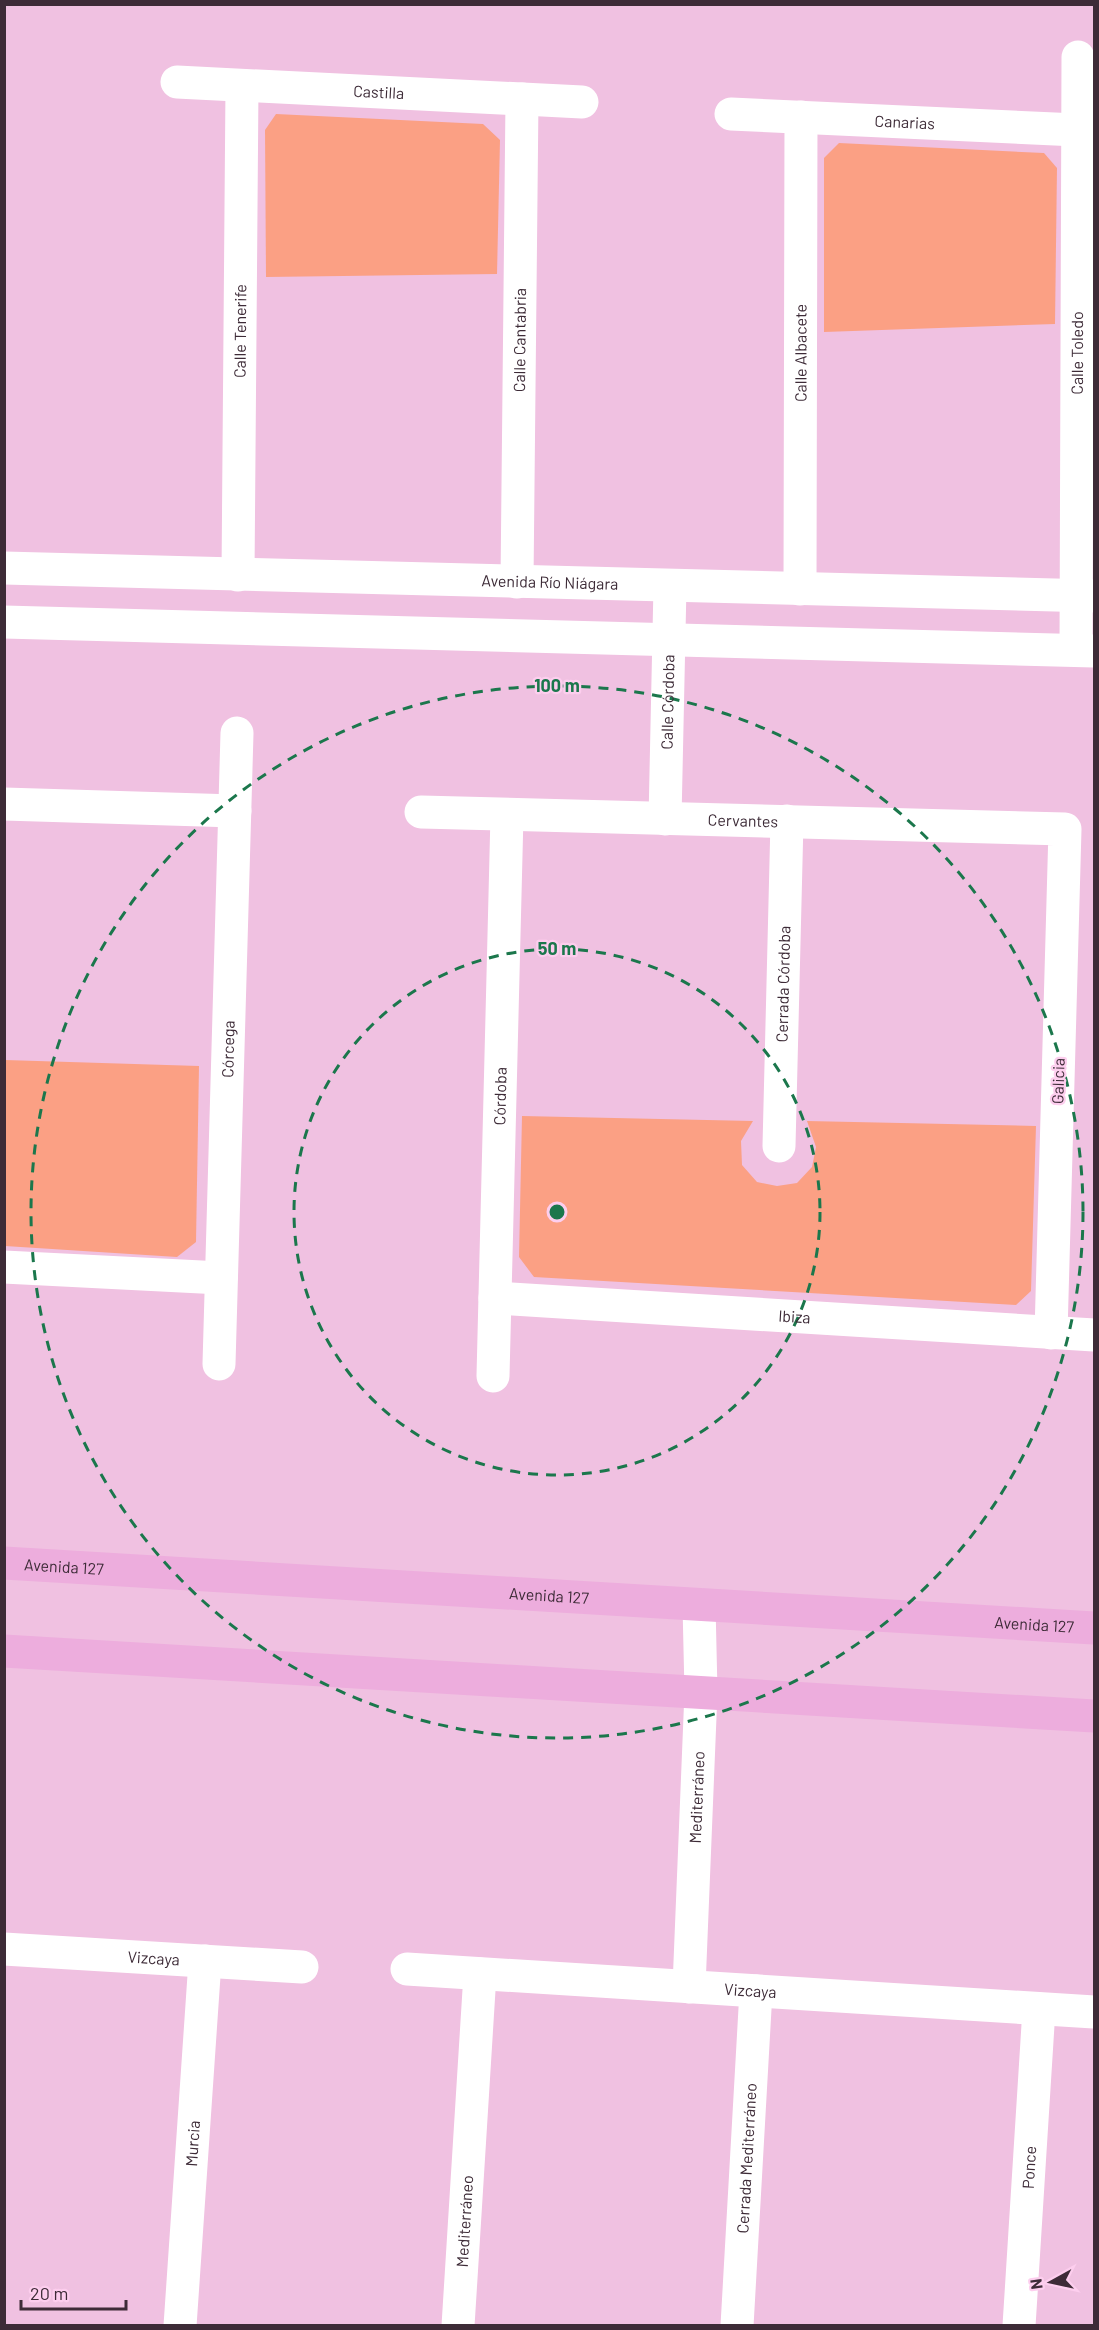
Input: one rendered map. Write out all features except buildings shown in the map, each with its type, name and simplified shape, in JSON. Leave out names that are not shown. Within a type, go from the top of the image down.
[{"type":"main road","name":"Avenida 127","points":[[4,1563],[1095,1628]]},
{"type":"main road","points":[[4,1651],[1095,1716]]},
{"type":"street","name":"Calle Toledo","points":[[1078,57],[1077,130],[1086,596],[1085,650]]},
{"type":"street","name":"Castilla","points":[[177,82],[582,102]]},
{"type":"street","name":"Calle Tenerife","points":[[238,575],[242,86]]},
{"type":"street","name":"Calle Cantabria","points":[[517,582],[522,99]]},
{"type":"street","name":"Canarias","points":[[731,114],[1077,130]]},
{"type":"street","name":"Calle Albacete","points":[[800,589],[801,117]]},
{"type":"street","name":"Avenida Río Niágara","points":[[4,568],[1086,596]]},
{"type":"street","name":"Calle Córdoba","points":[[665,819],[670,586]]},
{"type":"street","points":[[4,622],[1085,650]]},
{"type":"street","name":"Córcega","points":[[219,1364],[237,733]]},
{"type":"street","points":[[4,804],[235,811]]},
{"type":"street","name":"Cervantes","points":[[422,812],[1065,829]]},
{"type":"street","name":"Córdoba","points":[[493,1376],[507,814]]},
{"type":"street","name":"Cerrada Córdoba","points":[[779,1146],[787,821]]},
{"type":"street","name":"Galicia","points":[[1051,1333],[1065,829]]},
{"type":"street","points":[[4,1267],[221,1278]]},
{"type":"street","name":"Ibiza","points":[[495,1298],[1095,1335]]},
{"type":"street","name":"Mediterráneo","points":[[689,1987],[701,1692],[699,1605]]},
{"type":"street","name":"Vizcaya","points":[[4,1949],[302,1967]]},
{"type":"street","name":"Murcia","points":[[180,2325],[205,1961]]},
{"type":"street","name":"Vizcaya","points":[[406,1969],[1095,2012]]},
{"type":"street","name":"Mediterráneo","points":[[458,2325],[480,1974]]},
{"type":"street","name":"Cerrada Mediterráneo","points":[[737,2325],[756,1991]]},
{"type":"street","name":"Ponce","points":[[1019,2325],[1039,2009]]},
{"type":"shaded area","points":[[276,114],[483,124],[500,140],[497,274],[266,277],[265,130]]},
{"type":"shaded area","points":[[839,143],[1044,153],[1057,168],[1055,324],[824,332],[824,158]]},
{"type":"shaded area","points":[[5,1060],[199,1066],[196,1242],[177,1257],[5,1246]]},
{"type":"shaded area","points":[[522,1116],[753,1121],[741,1141],[742,1165],[757,1182],[777,1186],[797,1183],[812,1167],[816,1147],[807,1121],[1036,1126],[1031,1291],[1016,1305],[534,1277],[519,1257]]}]
